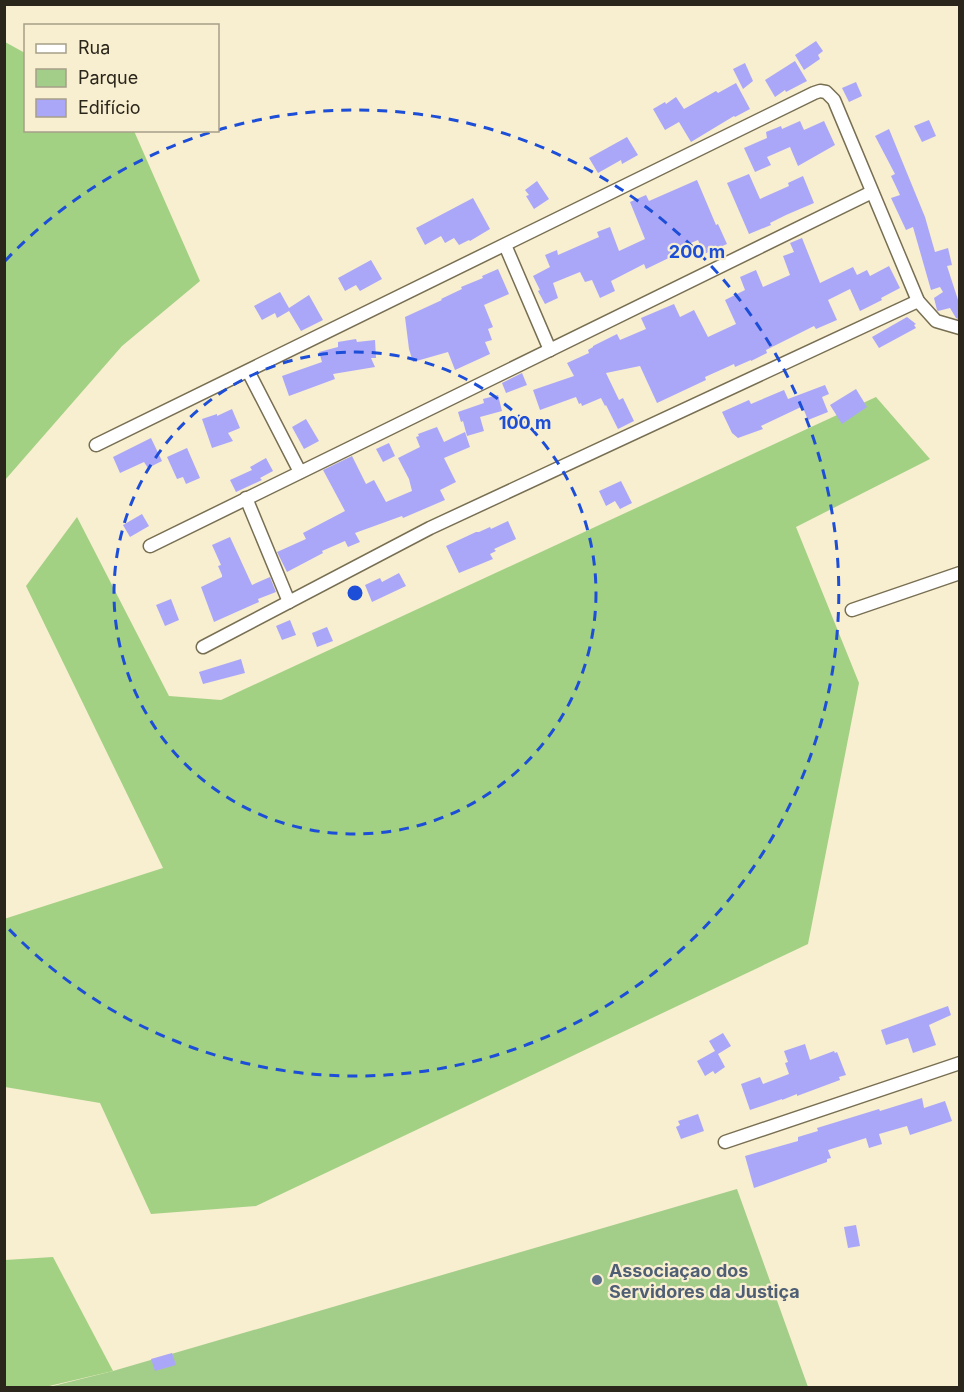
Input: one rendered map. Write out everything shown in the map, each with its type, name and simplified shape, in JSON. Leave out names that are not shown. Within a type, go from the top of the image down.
[{"type":"street","points":[[96,445],[820,91],[826,92],[834,100],[918,301],[936,321],[960,328]]},
{"type":"street","points":[[150,546],[872,192]]},
{"type":"street","points":[[505,244],[550,350]]},
{"type":"street","points":[[203,647],[430,528],[918,301]]},
{"type":"street","points":[[248,370],[300,472]]},
{"type":"street","points":[[246,498],[289,602]]},
{"type":"street","points":[[852,610],[960,573]]},
{"type":"street","points":[[725,1142],[960,1063]]},
{"type":"green space","points":[[5,42],[24,52],[24,132],[134,132],[200,281],[122,346],[5,480]]},
{"type":"green space","points":[[876,397],[930,459],[796,527],[859,683],[808,944],[256,1206],[151,1214],[100,1103],[5,1087],[4,919],[163,868],[26,586],[77,517],[169,696],[221,700]]},
{"type":"green space","name":"Associaçao dos Servidores da Justiça","points":[[737,1189],[808,1387],[45,1388],[113,1371]]},
{"type":"green space","points":[[53,1257],[113,1371],[45,1387],[5,1387],[5,1260]]},
{"type":"building","points":[[816,41],[823,51],[818,55],[820,59],[804,70],[795,55]]},
{"type":"building","points":[[795,61],[807,81],[775,97],[765,80]]},
{"type":"building","points":[[745,63],[753,81],[743,89],[733,69]]},
{"type":"building","points":[[856,82],[862,96],[849,102],[842,88]]},
{"type":"building","points":[[736,83],[750,109],[691,142],[679,122],[665,130],[653,109],[676,97],[684,109]]},
{"type":"building","points":[[929,120],[936,136],[922,142],[914,126]]},
{"type":"building","points":[[800,121],[804,130],[824,121],[835,145],[798,166],[790,147],[767,157],[771,165],[755,172],[744,148],[767,138],[766,132],[781,126],[782,129]]},
{"type":"building","points":[[889,129],[925,217],[935,252],[948,248],[952,265],[947,266],[960,306],[960,318],[958,319],[950,308],[937,310],[934,298],[943,292],[940,287],[931,290],[913,227],[906,230],[891,198],[900,195],[891,176],[895,174],[875,136]]},
{"type":"building","points":[[627,137],[638,155],[622,164],[621,160],[598,173],[589,158]]},
{"type":"building","points":[[749,174],[760,199],[789,186],[788,183],[803,176],[814,203],[749,234],[727,183]]},
{"type":"building","points":[[697,180],[716,225],[718,224],[727,244],[704,254],[698,240],[674,250],[675,255],[646,269],[644,264],[611,281],[615,291],[600,298],[592,280],[585,282],[580,272],[553,283],[558,298],[545,304],[533,276],[550,267],[545,255],[557,250],[558,255],[599,237],[597,232],[610,227],[619,251],[645,239],[630,202],[646,195],[649,201]]},
{"type":"building","points":[[537,181],[549,199],[534,209],[525,190]]},
{"type":"building","points":[[473,198],[490,229],[459,245],[454,238],[445,243],[441,236],[425,245],[416,228]]},
{"type":"building","points":[[802,238],[820,283],[853,267],[857,275],[867,270],[870,276],[889,266],[900,288],[860,311],[850,289],[828,300],[837,320],[816,329],[814,326],[766,350],[767,353],[751,361],[735,367],[734,364],[657,403],[640,366],[606,373],[619,400],[623,398],[634,421],[618,429],[601,398],[582,406],[576,397],[540,410],[533,390],[574,376],[567,363],[589,353],[588,350],[593,346],[617,334],[620,340],[646,329],[641,318],[674,304],[680,317],[694,310],[708,337],[736,324],[725,300],[745,290],[740,277],[756,270],[763,287],[790,275],[783,256],[794,252],[790,243]]},
{"type":"building","points":[[371,260],[382,279],[360,291],[356,285],[345,291],[338,278]]},
{"type":"building","points":[[498,269],[509,294],[484,305],[493,327],[488,329],[492,340],[485,342],[490,354],[455,370],[448,352],[413,362],[405,317],[442,300],[462,289],[461,287]]},
{"type":"building","points":[[280,292],[289,308],[309,295],[323,320],[301,331],[289,311],[277,318],[275,313],[262,320],[254,306]]},
{"type":"building","points":[[907,317],[916,324],[914,325],[916,328],[879,348],[872,337]]},
{"type":"building","points":[[356,339],[357,342],[375,340],[376,358],[371,358],[375,367],[333,374],[335,379],[289,396],[282,376],[322,362],[319,352],[338,347],[338,342]]},
{"type":"building","points":[[522,373],[527,385],[506,393],[502,383]]},
{"type":"building","points":[[825,385],[829,394],[822,397],[828,412],[808,420],[801,407],[761,426],[763,429],[738,438],[732,433],[722,412],[749,400],[751,404],[784,390],[788,399]]},
{"type":"building","points":[[856,389],[867,407],[842,424],[830,405]]},
{"type":"building","points":[[498,395],[502,411],[480,417],[484,431],[467,436],[458,412],[484,403],[483,399]]},
{"type":"building","points":[[232,409],[240,428],[228,433],[233,441],[212,448],[202,419],[217,414],[217,416]]},
{"type":"building","points":[[306,419],[319,441],[304,449],[292,427]]},
{"type":"building","points":[[437,427],[444,442],[465,432],[470,447],[444,458],[456,482],[440,490],[445,500],[403,518],[402,516],[355,533],[360,542],[348,547],[345,541],[322,551],[323,553],[287,572],[277,552],[306,539],[303,533],[345,511],[323,470],[352,456],[366,484],[374,480],[386,502],[412,491],[409,479],[398,458],[420,447],[416,437],[419,436],[418,434]]},
{"type":"building","points":[[151,438],[162,461],[148,468],[144,462],[120,473],[113,457]]},
{"type":"building","points":[[389,443],[395,456],[383,462],[376,449]]},
{"type":"building","points":[[187,448],[200,478],[186,484],[183,477],[177,479],[167,457]]},
{"type":"building","points":[[266,458],[273,471],[260,478],[262,480],[236,492],[230,480],[252,470],[250,467]]},
{"type":"building","points":[[621,481],[632,503],[620,509],[615,501],[606,506],[599,491]]},
{"type":"building","points":[[142,514],[149,526],[130,537],[123,525]]},
{"type":"building","points":[[508,521],[516,539],[494,549],[496,551],[490,554],[493,559],[459,573],[446,546]]},
{"type":"building","points":[[230,537],[252,585],[270,577],[276,592],[214,622],[201,587],[222,577],[218,566],[221,565],[212,545]]},
{"type":"building","points":[[399,573],[406,586],[372,602],[365,585],[380,578],[382,582]]},
{"type":"building","points":[[171,599],[179,620],[165,626],[156,605]]},
{"type":"building","points":[[290,620],[296,635],[282,640],[276,626]]},
{"type":"building","points":[[327,627],[333,641],[317,647],[312,633]]},
{"type":"building","points":[[241,659],[245,673],[203,684],[199,672]]},
{"type":"building","points":[[948,1006],[951,1015],[929,1025],[936,1045],[913,1053],[908,1038],[886,1045],[881,1030]]},
{"type":"building","points":[[723,1033],[731,1046],[718,1054],[725,1067],[715,1074],[713,1071],[705,1076],[697,1061],[715,1051],[709,1041]]},
{"type":"building","points":[[805,1044],[810,1060],[834,1051],[837,1052],[846,1075],[839,1077],[840,1080],[797,1096],[797,1094],[750,1110],[741,1084],[760,1077],[763,1084],[789,1074],[784,1051]]},
{"type":"building","points":[[922,1098],[924,1108],[945,1101],[952,1121],[910,1135],[907,1126],[879,1134],[882,1144],[869,1148],[866,1138],[828,1150],[831,1158],[827,1159],[827,1162],[754,1188],[745,1156],[798,1141],[798,1137],[818,1131],[817,1128]]},
{"type":"building","points":[[698,1114],[704,1131],[681,1139],[676,1127],[680,1125],[678,1121]]},
{"type":"building","points":[[856,1225],[860,1246],[848,1248],[844,1227]]},
{"type":"building","points":[[172,1353],[176,1365],[155,1371],[151,1359]]},
{"type":"place","name":"Associaçao dos Servidores da Justiça","points":[[597,1280]]}]
